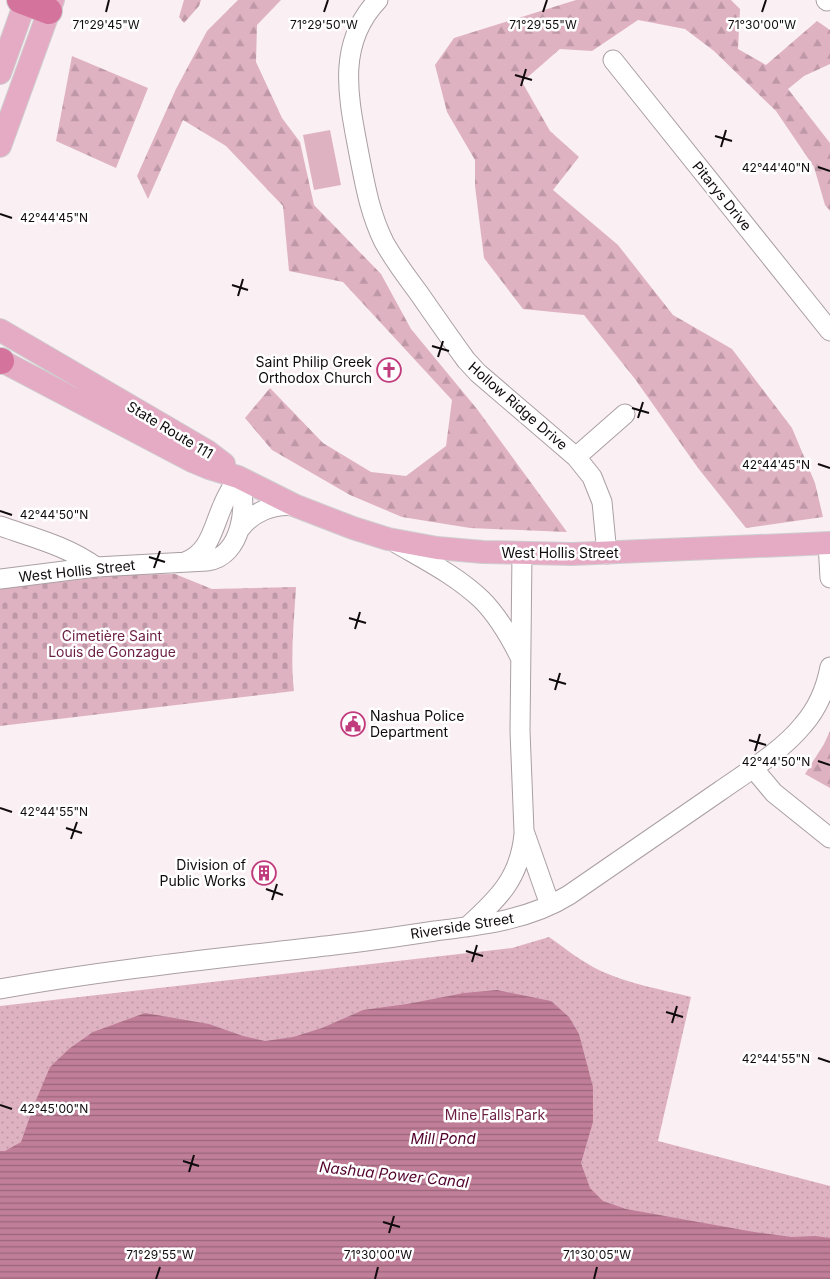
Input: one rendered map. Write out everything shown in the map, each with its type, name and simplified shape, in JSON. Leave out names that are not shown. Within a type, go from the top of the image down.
[{"type":"main road","points":[[0,73],[35,3]]},
{"type":"main road","points":[[0,146],[35,3]]},
{"type":"main road","name":"State Route 111","points":[[0,330],[207,451],[238,477]]},
{"type":"main road","name":"State Route 111","points":[[0,361],[192,461],[238,477]]},
{"type":"main road","name":"West Hollis Street","points":[[238,477],[296,506],[353,528],[388,539],[460,550],[606,554],[829,542]]},
{"type":"street","name":"Hollow Ridge Drive","points":[[378,0],[367,13],[358,30],[349,58],[348,79],[350,108],[367,195],[378,228],[394,259],[466,360],[478,373],[576,457],[592,477],[602,502],[606,554]]},
{"type":"street","name":"Pitarys Drive","points":[[613,60],[830,332]]},
{"type":"street","name":"Hollow Ridge Drive","points":[[576,457],[625,414]]},
{"type":"street","name":"West Hollis Street","points":[[0,579],[96,568],[211,561],[221,557],[229,549],[239,530],[243,494],[238,477]]},
{"type":"street","points":[[184,562],[196,557],[206,546],[223,505],[238,477]]},
{"type":"street","name":"West Hollis Street","points":[[239,530],[253,516],[268,508],[284,505],[296,506]]},
{"type":"street","points":[[0,526],[68,550],[96,568]]},
{"type":"street","points":[[388,539],[442,570],[482,600],[502,625],[521,658]]},
{"type":"street","points":[[829,542],[830,578]]},
{"type":"street","points":[[467,927],[494,902],[512,877],[521,856],[524,831],[520,731],[522,553]]},
{"type":"street","name":"Riverside Street","points":[[0,989],[112,971],[467,927],[504,921],[550,906],[569,895],[753,768],[792,736],[805,724],[821,696],[830,667]]},
{"type":"street","points":[[753,768],[774,793],[830,838]]},
{"type":"street","points":[[524,831],[550,906]]},
{"type":"green space","points":[[184,0],[201,0],[199,6],[184,23],[179,17]]},
{"type":"green space","points":[[238,0],[281,0],[257,25],[256,62],[282,118],[300,142],[314,205],[381,274],[411,329],[477,409],[567,532],[470,528],[402,517],[350,495],[272,450],[245,418],[270,388],[323,443],[371,472],[406,476],[446,446],[452,400],[343,282],[289,271],[283,206],[226,146],[183,120],[148,199],[137,176],[176,89],[207,31]]},
{"type":"green space","points":[[576,0],[731,0],[740,9],[738,49],[766,65],[817,21],[830,30],[830,64],[804,76],[788,89],[830,143],[830,211],[825,205],[814,167],[776,111],[714,51],[685,29],[638,20],[592,51],[560,49],[522,82],[550,131],[579,157],[553,190],[618,245],[673,315],[732,349],[792,428],[815,483],[823,517],[746,528],[698,468],[635,379],[584,315],[523,309],[484,258],[475,186],[475,160],[447,112],[435,65],[454,38]]},
{"type":"green space","points":[[72,56],[148,88],[116,168],[56,141]]},
{"type":"green space","points":[[330,130],[341,185],[314,190],[303,135]]},
{"type":"green space","name":"Cimetière Saint Louis de Gonzague","points":[[175,574],[212,589],[296,587],[292,652],[294,691],[0,726],[0,589],[117,575]]},
{"type":"green space","points":[[830,731],[830,788],[805,774]]},
{"type":"green space","name":"Mill Pond","points":[[549,937],[601,971],[634,983],[691,997],[658,1141],[830,1186],[830,1279],[0,1279],[0,1006],[512,948]]},
{"type":"water","name":"Mill Pond","points":[[497,990],[551,1001],[569,1017],[579,1034],[593,1087],[593,1122],[581,1163],[590,1188],[603,1201],[626,1209],[754,1232],[792,1237],[815,1236],[830,1238],[830,1279],[0,1279],[0,1151],[5,1151],[21,1142],[50,1067],[70,1048],[93,1032],[145,1013],[209,1024],[243,1036],[265,1041],[293,1037],[322,1028],[363,1010],[464,993]]},
{"type":"place","name":"Saint Philip Greek Orthodox Church","points":[[389,370]]},
{"type":"place","name":"Nashua Police Department","points":[[353,724]]},
{"type":"place","name":"Division of Public Works","points":[[264,873]]},
{"type":"park label","name":"Mine Falls Park","points":[[495,1115]]},
{"type":"water label","name":"Nashua Power Canal","points":[[394,1175]]}]
